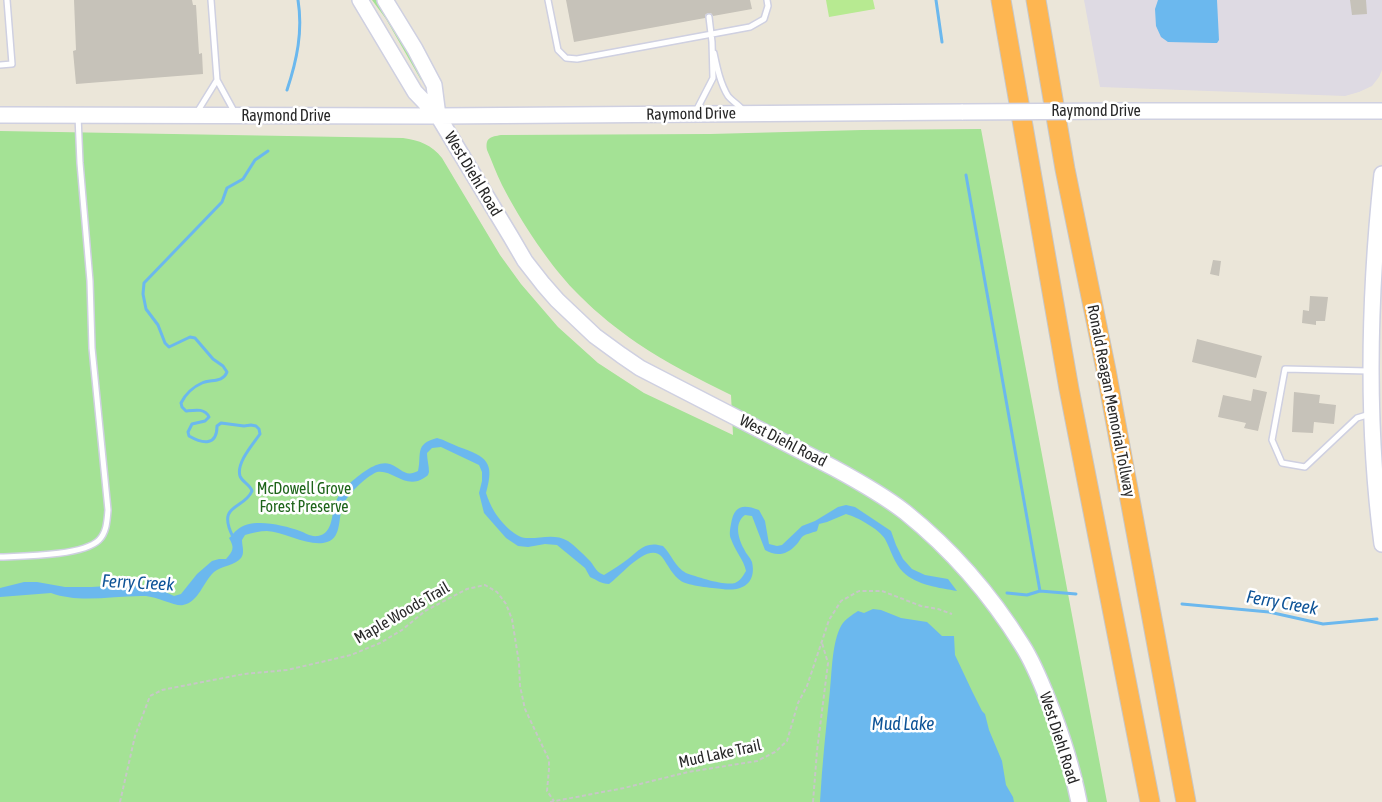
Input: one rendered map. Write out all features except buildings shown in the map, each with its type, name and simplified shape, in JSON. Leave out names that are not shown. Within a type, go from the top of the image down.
[{"type":"highway","points":[[1001,0],[1069,389],[1150,802]]},
{"type":"highway","name":"Ronald Reagan Memorial Tollway","points":[[1036,0],[1064,160],[1104,361],[1186,802]]},
{"type":"street","name":"West Diehl Road","points":[[360,0],[415,92],[438,116],[525,261],[557,300],[588,330],[640,368],[863,484],[904,511],[946,548],[981,587],[1000,611],[1023,646],[1042,684],[1069,759],[1078,802]]},
{"type":"street","name":"West Diehl Road","points":[[385,0],[415,49],[434,85],[438,116]]},
{"type":"street","name":"Raymond Drive","points":[[0,116],[438,116],[1382,111]]},
{"type":"street","points":[[1382,174],[1373,289],[1371,371],[1376,477],[1382,544]]},
{"type":"lane","points":[[0,65],[12,64],[7,0]]},
{"type":"lane","points":[[211,0],[217,80],[236,116]]},
{"type":"lane","points":[[548,0],[558,50],[566,58],[577,58],[750,27],[764,19],[768,6],[767,0]]},
{"type":"lane","points":[[709,17],[719,75],[730,98],[738,104],[745,114]]},
{"type":"lane","points":[[694,114],[713,78],[712,42]]},
{"type":"lane","points":[[195,116],[217,80]]},
{"type":"lane","points":[[0,557],[68,552],[86,547],[100,540],[107,528],[108,510],[92,348],[90,281],[78,115]]},
{"type":"lane","points":[[1371,371],[1285,370],[1272,440],[1282,463],[1305,467],[1357,418],[1372,413]]},
{"type":"path","name":"Maple Woods Trail","points":[[120,802],[135,736],[150,696],[162,690],[244,674],[287,670],[351,655],[388,638],[402,630],[426,611],[467,589],[485,585],[497,592],[506,604],[512,619],[524,709],[549,760],[550,769],[547,791],[554,801]]},
{"type":"path","name":"Mud Lake Trail","points":[[550,802],[624,788],[688,772],[757,761],[775,752],[787,741],[798,703],[807,686],[829,620],[841,600],[858,591],[882,591],[920,606],[952,614]]},
{"type":"path","points":[[813,802],[828,663],[822,641]]},
{"type":"shaded area","points":[[1084,0],[1382,0],[1382,70],[1372,86],[1345,96],[1100,87]]},
{"type":"green space","points":[[372,0],[377,0],[423,79],[421,80],[386,19]]},
{"type":"green space","points":[[826,0],[873,0],[875,9],[829,17]]},
{"type":"green space","name":"McDowell Grove Forest Preserve","points":[[981,129],[1107,802],[0,802],[0,131],[403,138],[420,142],[429,146],[442,158],[500,255],[521,284],[558,327],[598,363],[644,393],[733,435],[731,395],[671,364],[615,327],[581,297],[548,259],[527,229],[502,185],[487,150],[488,140],[501,135],[710,134]]},
{"type":"water","points":[[1158,0],[1217,0],[1219,40],[1217,43],[1168,42],[1161,37],[1156,26],[1155,9]]},
{"type":"water","points":[[437,438],[476,454],[486,462],[490,474],[486,493],[496,515],[512,532],[526,538],[558,537],[568,541],[590,561],[598,572],[604,575],[642,548],[656,545],[663,546],[679,568],[686,573],[718,582],[735,583],[740,580],[746,571],[730,536],[732,518],[737,510],[748,507],[759,510],[765,521],[769,544],[777,546],[782,545],[802,526],[815,521],[838,507],[846,505],[855,507],[891,531],[903,559],[912,569],[925,575],[948,579],[957,591],[928,585],[908,576],[897,565],[885,539],[878,531],[846,514],[819,524],[817,531],[803,536],[789,551],[782,554],[774,554],[765,550],[752,516],[745,515],[739,522],[738,531],[742,545],[752,562],[753,570],[750,581],[741,588],[729,590],[685,583],[676,576],[662,557],[656,553],[642,556],[609,584],[604,583],[590,577],[585,568],[557,545],[518,546],[506,538],[484,513],[479,493],[482,472],[479,465],[441,447],[432,448],[427,453],[429,473],[426,477],[417,481],[405,481],[383,472],[376,472],[364,480],[344,503],[338,531],[327,542],[313,543],[267,531],[245,535],[242,540],[243,552],[241,558],[214,572],[197,596],[183,605],[176,605],[146,596],[86,599],[51,593],[0,597],[0,588],[24,582],[37,582],[65,587],[137,586],[163,591],[174,596],[181,594],[197,574],[212,561],[226,559],[232,549],[229,538],[243,526],[267,523],[313,536],[323,534],[327,531],[331,522],[337,498],[358,476],[374,466],[385,463],[406,473],[414,473],[418,471],[420,450],[425,443]]},
{"type":"water","name":"Mud Lake","points":[[873,609],[901,618],[927,622],[942,636],[954,636],[955,655],[985,714],[989,730],[1002,761],[1006,785],[1014,802],[820,802],[836,640],[844,621],[858,611],[864,613]]},
{"type":"waterway","points":[[287,90],[294,68],[298,45],[300,23],[298,0]]},
{"type":"waterway","points":[[936,0],[942,42]]},
{"type":"waterway","points":[[233,537],[229,526],[229,513],[248,497],[252,491],[240,476],[240,465],[260,434],[259,429],[251,425],[221,423],[217,426],[215,437],[208,442],[199,441],[189,436],[188,432],[192,424],[205,421],[209,417],[202,411],[186,411],[181,403],[195,387],[205,382],[223,378],[227,372],[195,338],[190,337],[169,347],[165,343],[158,325],[146,309],[143,294],[144,283],[222,202],[227,188],[243,179],[255,160],[268,151]]},
{"type":"waterway","points":[[966,175],[1040,591]]},
{"type":"waterway","name":"Ferry Creek","points":[[1007,593],[1027,595],[1040,591],[1076,594]]},
{"type":"waterway","name":"Ferry Creek","points":[[1182,604],[1269,612],[1323,624],[1377,619]]}]
